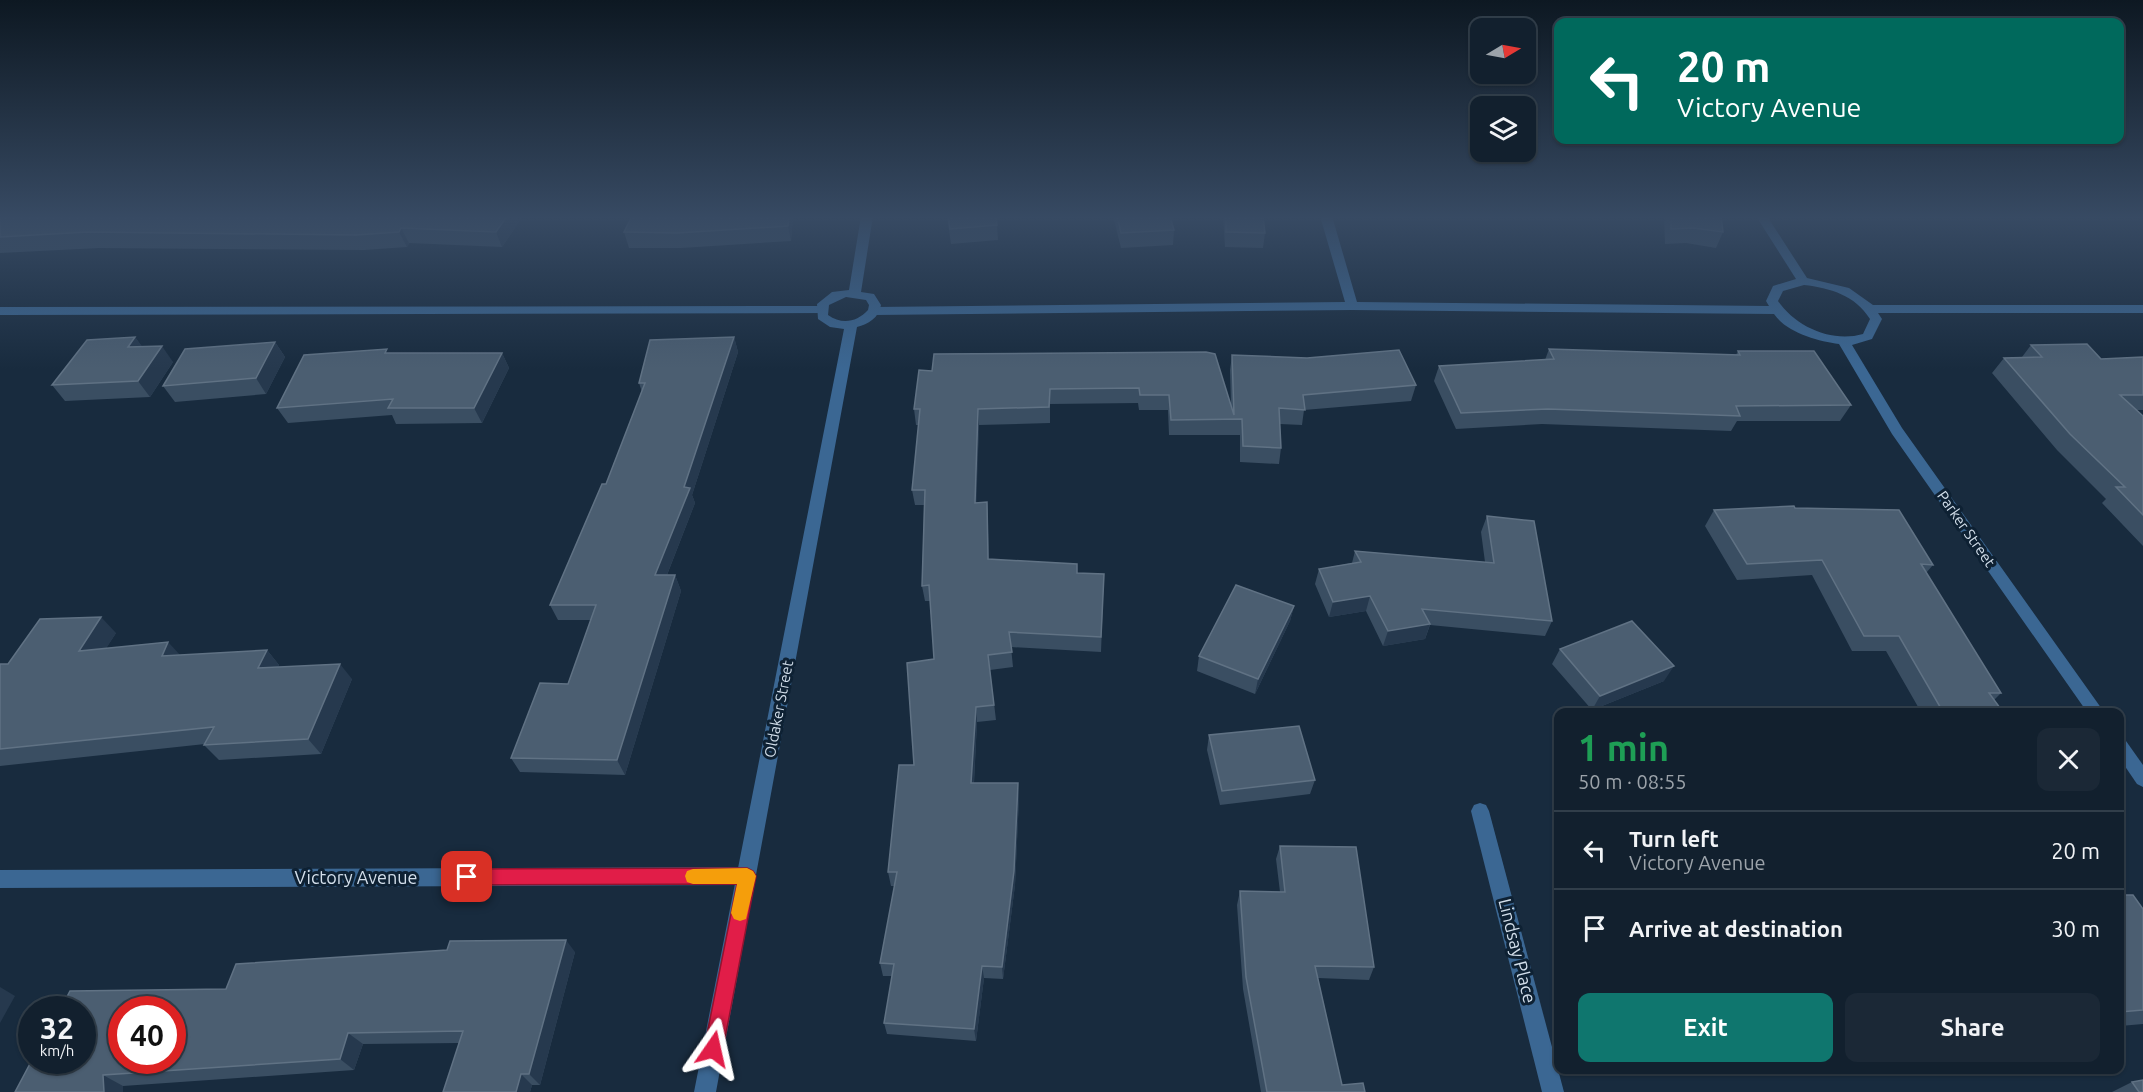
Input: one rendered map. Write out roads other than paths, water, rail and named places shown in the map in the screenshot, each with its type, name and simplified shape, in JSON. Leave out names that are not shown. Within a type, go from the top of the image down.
[{"type":"street","points":[[855,292],[859,267]]},
{"type":"street","points":[[1341,267],[1352,306]]},
{"type":"street","points":[[1794,267],[1803,281]]},
{"type":"street","points":[[1803,281],[1842,290],[1862,301],[1871,309],[1876,319],[1875,328],[1869,335],[1842,340],[1810,334],[1795,327],[1775,310],[1772,301],[1773,293],[1779,287],[1803,281]]},
{"type":"street","points":[[874,311],[875,306],[870,297],[855,292],[829,299],[821,310],[822,316],[833,324],[851,325],[861,322],[874,311],[1352,306],[1775,310]]},
{"type":"street","points":[[1871,309],[2143,309]]},
{"type":"street","points":[[0,310],[821,310]]},
{"type":"street","name":"Oldaker Street","points":[[705,1092],[851,325]]},
{"type":"street","name":"Parker Street","points":[[1842,340],[1897,431],[2093,708]]},
{"type":"street","points":[[2124,752],[2143,779]]},
{"type":"street","name":"Lindsay Place","points":[[1480,811],[1554,1092]]},
{"type":"street","name":"Victory Avenue","points":[[0,879],[747,876]]}]
